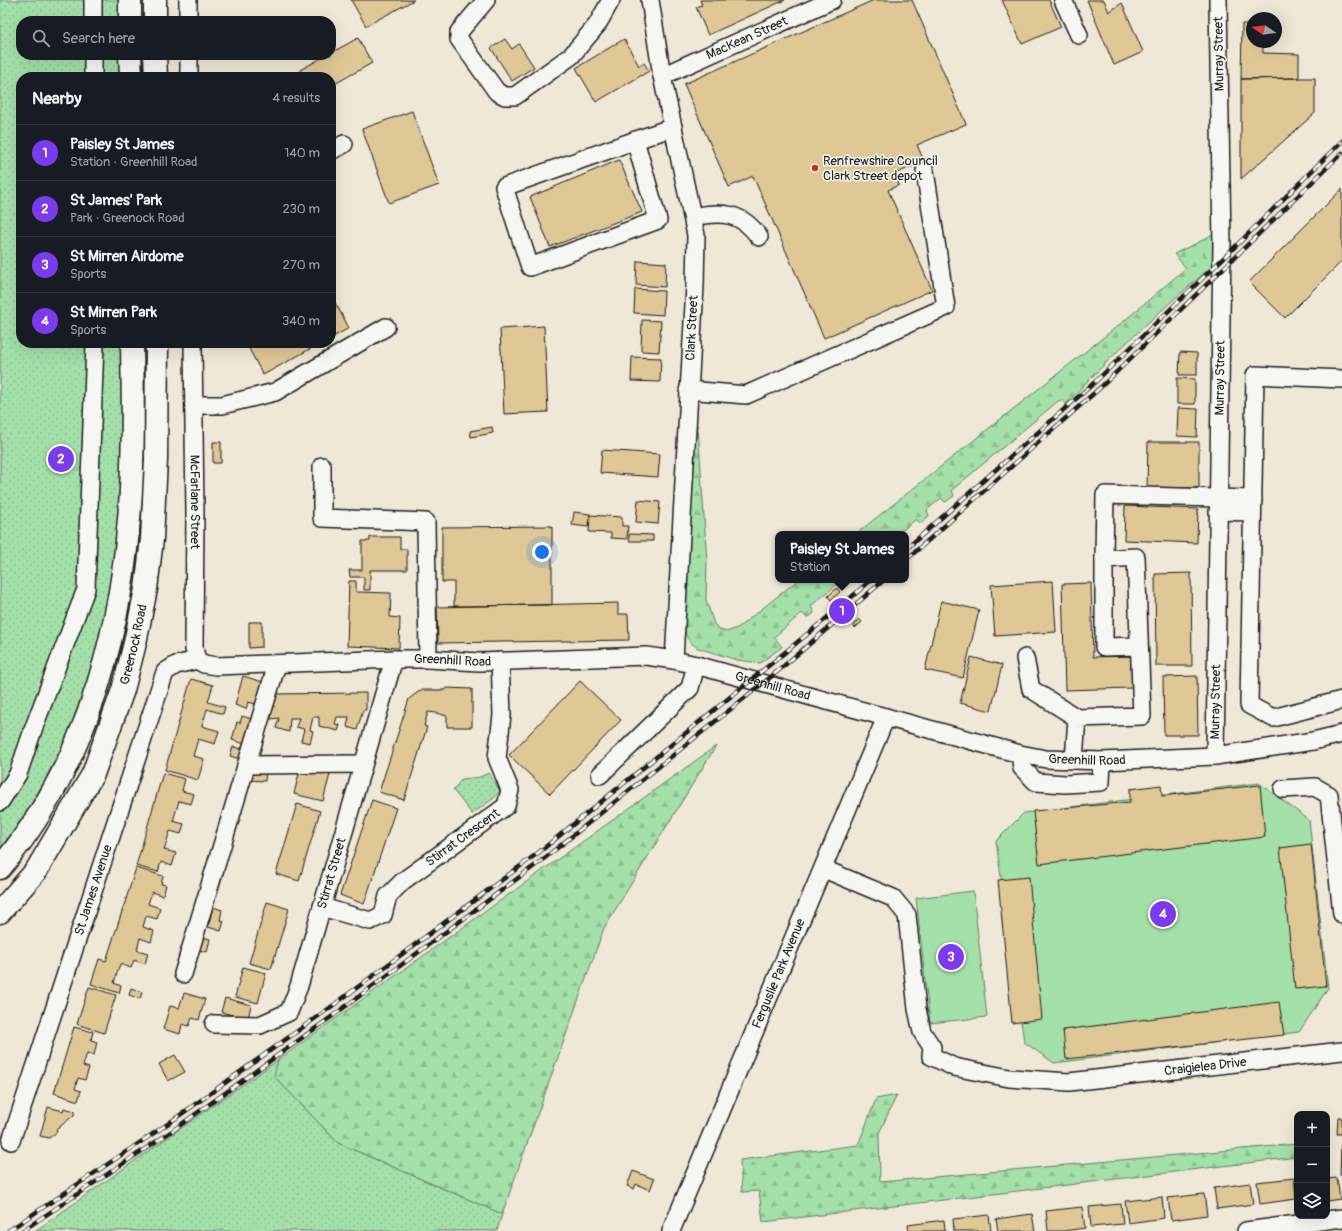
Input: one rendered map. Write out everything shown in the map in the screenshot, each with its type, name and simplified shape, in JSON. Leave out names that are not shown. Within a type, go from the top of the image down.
[{"type":"main road","points":[[130,0],[130,16]]},
{"type":"main road","points":[[155,16],[156,0]]},
{"type":"main road","points":[[130,60],[130,72]]},
{"type":"main road","points":[[155,60],[156,72]]},
{"type":"main road","name":"Greenock Road","points":[[0,868],[42,811],[67,765],[97,690],[111,636],[120,598],[129,518],[133,406],[132,348]]},
{"type":"main road","name":"Greenock Road","points":[[0,912],[36,871],[93,774],[123,690],[135,643],[144,597],[152,539],[157,453],[157,348]]},
{"type":"street","points":[[93,0],[93,16]]},
{"type":"street","points":[[188,0],[188,16]]},
{"type":"street","points":[[486,0],[459,32],[459,39],[497,92],[505,96],[515,96],[571,56],[597,25],[611,0]]},
{"type":"street","name":"Clark Street","points":[[650,0],[662,76],[696,235],[695,286],[674,660]]},
{"type":"street","name":"MacKean Street","points":[[662,76],[832,0]]},
{"type":"street","points":[[1063,0],[1079,35]]},
{"type":"street","name":"Murray Street","points":[[1215,756],[1222,244],[1218,0]]},
{"type":"street","points":[[93,60],[93,72]]},
{"type":"street","points":[[188,60],[189,72]]},
{"type":"street","points":[[635,140],[658,220],[530,267],[504,187],[635,140],[673,127]]},
{"type":"street","points":[[688,390],[746,395],[946,307],[925,171]]},
{"type":"street","points":[[693,217],[710,214],[730,215],[742,220],[753,228],[760,238]]},
{"type":"street","points":[[194,404],[222,406],[275,392],[386,327]]},
{"type":"street","points":[[0,802],[18,774],[86,589],[95,348]]},
{"type":"street","name":"McFarlane Street","points":[[193,348],[195,514],[194,649],[197,660]]},
{"type":"street","points":[[1342,379],[1256,375],[1249,705],[1273,718],[1342,700]]},
{"type":"street","points":[[322,466],[322,518],[426,522],[428,659]]},
{"type":"street","points":[[1139,646],[1104,647],[1105,495],[1218,505],[1253,506]]},
{"type":"street","points":[[1025,658],[1031,690],[1077,718],[1142,716],[1136,557],[1104,559]]},
{"type":"street","name":"Greenhill Road","points":[[197,660],[204,664],[216,666],[394,659],[479,662],[646,656],[696,665],[1020,754],[1046,759],[1102,761],[1215,756],[1313,741],[1342,734]]},
{"type":"street","name":"Stirrat Street","points":[[214,1024],[260,1025],[289,1012],[299,986],[394,659]]},
{"type":"street","name":"St James Avenue","points":[[11,1141],[165,672],[176,665],[197,660]]},
{"type":"street","name":"Stirrat Crescent","points":[[322,907],[370,922],[383,915],[388,896],[403,881],[506,806],[510,790],[497,758],[502,716],[500,661]]},
{"type":"street","points":[[183,974],[277,664]]},
{"type":"street","points":[[600,775],[690,688],[696,665]]},
{"type":"street","name":"Ferguslie Park Avenue","points":[[671,1231],[824,869],[886,717]]},
{"type":"street","points":[[1074,760],[1077,718]]},
{"type":"street","points":[[1020,754],[1022,768],[1036,782],[1065,784],[1100,782],[1102,761]]},
{"type":"street","points":[[246,765],[363,764]]},
{"type":"street","points":[[1283,789],[1315,787],[1329,795],[1342,914]]},
{"type":"street","name":"Craigielea Drive","points":[[824,869],[893,898],[907,915],[917,1009],[922,1032],[932,1047],[924,1059],[954,1067],[1002,1076],[1069,1082],[1342,1051]]},
{"type":"street","points":[[1246,1231],[1342,1218]]},
{"type":"green space","points":[[0,0],[122,0],[122,16],[16,16],[16,60],[122,60],[123,72],[16,72],[16,348],[123,348],[121,496],[117,557],[100,654],[60,762],[0,856]]},
{"type":"green space","points":[[1214,233],[1214,265],[1138,332],[1066,404],[1062,400],[1058,401],[952,490],[954,496],[945,502],[941,498],[927,510],[929,516],[920,523],[915,520],[902,531],[860,531],[1124,321],[1186,268],[1174,254]]},
{"type":"green space","points":[[694,423],[698,426],[707,562],[706,600],[714,624],[720,630],[727,632],[739,627],[794,583],[838,583],[811,606],[814,613],[809,617],[806,617],[802,613],[774,637],[782,647],[760,663],[737,660],[698,648],[690,642],[685,633]]},
{"type":"green space","points":[[716,746],[604,928],[502,1214],[338,1143],[274,1076],[278,1060]]},
{"type":"green space","points":[[489,773],[500,791],[494,798],[472,814],[453,790],[462,779],[480,777]]},
{"type":"green space","points":[[1259,783],[1309,820],[1328,988],[1299,1032],[1054,1063],[1024,1042],[996,841],[1024,813]]},
{"type":"green space","points":[[973,891],[987,1017],[930,1023],[916,898]]},
{"type":"green space","points":[[278,1060],[275,1077],[338,1143],[502,1214],[497,1231],[35,1231]]},
{"type":"green space","points":[[897,1095],[879,1133],[880,1182],[1294,1144],[1294,1157],[763,1222],[759,1191],[742,1192],[740,1160],[858,1145],[876,1099]]},
{"type":"building","points":[[351,0],[414,0],[366,26]]},
{"type":"building","points":[[700,0],[785,0],[708,35],[696,7],[702,5]]},
{"type":"building","name":"Renfrewshire Council Clark Street depot","points":[[874,0],[912,0],[966,124],[917,145],[924,161],[895,174],[899,185],[888,190],[932,290],[824,338],[753,176],[729,187],[684,84]]},
{"type":"building","points":[[1002,0],[1049,0],[1061,27],[1022,44]]},
{"type":"building","points":[[1087,0],[1104,0],[1109,12],[1122,3],[1143,52],[1114,65]]},
{"type":"building","points":[[1242,24],[1246,24],[1246,48],[1263,48],[1263,53],[1299,54],[1299,78],[1241,79]]},
{"type":"building","points":[[358,38],[372,63],[336,83],[336,72],[301,72],[300,70],[318,60],[336,60],[336,50]]},
{"type":"building","points":[[505,39],[512,49],[519,44],[534,67],[512,81],[491,48]]},
{"type":"building","points":[[624,39],[639,66],[644,63],[649,71],[596,102],[576,68]]},
{"type":"building","points":[[1315,78],[1315,113],[1241,179],[1241,79]]},
{"type":"building","points":[[412,111],[439,185],[389,203],[362,129]]},
{"type":"building","points":[[619,160],[642,212],[550,247],[530,197]]},
{"type":"building","points":[[1342,189],[1342,261],[1285,318],[1249,282]]},
{"type":"building","points":[[637,261],[666,263],[665,287],[636,285]]},
{"type":"building","points":[[635,289],[664,291],[663,315],[634,313]]},
{"type":"building","points":[[336,304],[349,328],[336,335]]},
{"type":"building","points":[[642,320],[661,321],[659,352],[641,351]]},
{"type":"building","points":[[544,326],[548,412],[504,414],[500,329]]},
{"type":"building","points":[[249,348],[312,348],[263,375]]},
{"type":"building","points":[[1180,352],[1197,353],[1197,375],[1179,375]]},
{"type":"building","points":[[632,357],[661,358],[660,382],[631,381]]},
{"type":"building","points":[[1177,378],[1195,379],[1195,404],[1177,404]]},
{"type":"building","points":[[1178,408],[1198,409],[1197,437],[1177,436]]},
{"type":"building","points":[[492,427],[493,433],[471,437],[470,431]]},
{"type":"building","points":[[213,442],[221,442],[221,463],[213,463]]},
{"type":"building","points":[[1148,442],[1199,442],[1199,488],[1147,488]]},
{"type":"building","points":[[602,450],[660,454],[658,477],[600,473]]},
{"type":"building","points":[[638,500],[660,502],[658,524],[636,522]]},
{"type":"building","points":[[1125,506],[1198,509],[1197,543],[1124,540]]},
{"type":"building","points":[[574,512],[590,514],[588,527],[572,525]]},
{"type":"building","points":[[590,515],[622,517],[622,526],[628,526],[627,539],[611,538],[611,533],[589,532]]},
{"type":"building","points":[[552,526],[552,605],[454,606],[454,582],[442,582],[442,527]]},
{"type":"building","points":[[629,534],[653,535],[653,541],[629,541]]},
{"type":"building","points":[[370,537],[400,537],[400,549],[407,549],[407,570],[370,570],[370,590],[364,590],[364,577],[350,577],[349,570],[362,570],[362,541],[370,541]]},
{"type":"building","points":[[1191,573],[1192,666],[1156,666],[1155,574]]},
{"type":"building","points":[[349,581],[356,581],[356,592],[391,593],[390,617],[400,618],[399,648],[347,646]]},
{"type":"building","points":[[1053,581],[1056,632],[995,636],[991,585]]},
{"type":"building","points":[[1091,583],[1093,657],[1131,656],[1132,688],[1065,690],[1062,584]]},
{"type":"building","points":[[837,588],[840,592],[831,600],[828,596]]},
{"type":"building","points":[[941,601],[979,610],[963,678],[925,670]]},
{"type":"building","points":[[618,603],[618,614],[628,614],[629,640],[438,643],[437,607]]},
{"type":"building","points":[[859,619],[862,622],[855,628],[853,625]]},
{"type":"building","points":[[249,622],[262,622],[262,647],[249,648]]},
{"type":"building","points":[[971,657],[1002,665],[991,711],[960,703]]},
{"type":"building","points":[[243,676],[266,683],[260,705],[248,702],[246,709],[235,705]]},
{"type":"building","points":[[1197,676],[1198,735],[1164,735],[1163,677]]},
{"type":"building","points":[[191,679],[213,685],[208,702],[225,707],[223,714],[207,709],[202,726],[219,731],[215,744],[198,739],[193,756],[204,759],[198,780],[165,770]]},
{"type":"building","points":[[580,681],[621,720],[550,794],[509,755]]},
{"type":"building","points":[[446,688],[472,689],[472,727],[447,727],[447,716],[428,712],[424,726],[427,727],[404,800],[379,792],[409,699],[421,690],[446,690]]},
{"type":"building","points":[[366,693],[366,710],[363,710],[357,730],[347,727],[349,717],[337,717],[335,724],[340,725],[338,731],[319,726],[319,717],[313,717],[310,730],[313,731],[310,743],[301,741],[304,729],[296,727],[299,718],[290,718],[289,732],[276,728],[279,718],[271,719],[271,694]]},
{"type":"building","points":[[242,716],[252,719],[245,744],[232,740],[237,722],[240,723]]},
{"type":"building","points":[[233,747],[243,749],[240,759],[230,756]]},
{"type":"building","points":[[249,768],[266,769],[265,781],[248,780]]},
{"type":"building","points":[[310,768],[330,774],[323,801],[294,794],[299,773],[308,775]]},
{"type":"building","points":[[163,773],[185,779],[182,791],[194,794],[191,804],[179,801],[173,821],[184,824],[181,834],[170,831],[164,850],[176,853],[172,866],[161,862],[158,872],[136,866]]},
{"type":"building","points":[[1161,785],[1162,796],[1260,785],[1265,837],[1039,864],[1033,811],[1130,802],[1130,789]]},
{"type":"building","points":[[372,800],[396,808],[364,904],[340,895]]},
{"type":"building","points":[[297,804],[320,811],[299,881],[276,874]]},
{"type":"building","points":[[1311,844],[1326,986],[1295,989],[1280,848]]},
{"type":"building","points":[[136,868],[163,876],[161,884],[166,885],[163,896],[152,892],[148,904],[160,908],[157,919],[146,916],[143,927],[154,931],[151,942],[140,938],[137,950],[148,953],[145,964],[134,960],[131,968],[120,964],[114,983],[121,986],[119,993],[91,984],[99,959],[106,961]]},
{"type":"building","points":[[1029,877],[1042,1019],[1012,1023],[998,880]]},
{"type":"building","points":[[267,902],[289,909],[271,969],[249,963]]},
{"type":"building","points":[[213,907],[222,910],[220,920],[224,921],[221,931],[208,927]]},
{"type":"building","points":[[202,937],[210,939],[207,952],[198,950]]},
{"type":"building","points":[[243,967],[266,973],[258,1003],[235,997]]},
{"type":"building","points":[[89,987],[116,995],[104,1033],[77,1024]]},
{"type":"building","points":[[131,988],[142,992],[140,999],[129,995]]},
{"type":"building","points":[[184,993],[205,999],[199,1020],[192,1018],[189,1026],[182,1024],[180,1034],[163,1029],[170,1006],[179,1008]]},
{"type":"building","points":[[225,998],[251,1005],[248,1019],[221,1012]]},
{"type":"building","points":[[1279,1002],[1284,1035],[1066,1059],[1063,1030]]},
{"type":"building","points":[[74,1027],[93,1032],[91,1040],[97,1042],[94,1055],[87,1053],[83,1066],[89,1068],[85,1080],[78,1078],[75,1089],[81,1091],[78,1101],[54,1093]]},
{"type":"building","points":[[175,1055],[185,1072],[168,1081],[159,1064]]},
{"type":"building","points":[[48,1107],[63,1111],[64,1108],[75,1111],[74,1115],[49,1138],[40,1136]]},
{"type":"building","points":[[1338,1118],[1342,1118],[1342,1134],[1337,1134]]},
{"type":"building","points":[[1341,1144],[1342,1175],[1340,1175]]},
{"type":"building","points":[[633,1171],[654,1179],[650,1190],[636,1184],[634,1189],[627,1186]]},
{"type":"building","points":[[1294,1178],[1294,1199],[1260,1204],[1257,1182]]},
{"type":"building","points":[[1337,1178],[1340,1199],[1330,1201],[1330,1179]]},
{"type":"building","points":[[1250,1183],[1253,1204],[1217,1209],[1214,1188]]},
{"type":"building","points":[[1204,1194],[1207,1215],[1171,1220],[1168,1198]]},
{"type":"building","points":[[1162,1197],[1164,1218],[1128,1223],[1125,1201]]},
{"type":"building","points":[[1121,1204],[1123,1224],[1091,1227],[1089,1207]]},
{"type":"building","points":[[1082,1207],[1085,1228],[1063,1231],[1048,1231],[1046,1211]]},
{"type":"building","points":[[1032,1214],[1035,1231],[998,1231],[996,1219]]},
{"type":"building","points":[[989,1215],[991,1231],[954,1231],[953,1219]]},
{"type":"building","points":[[944,1220],[945,1231],[909,1231],[908,1225]]},
{"type":"railway","points":[[909,546],[1095,382],[1342,141]]},
{"type":"railway","points":[[909,557],[1101,387],[1342,153]]},
{"type":"railway","points":[[8,1231],[169,1123],[331,1007],[538,853],[772,663],[868,583]]},
{"type":"railway","points":[[22,1231],[172,1131],[334,1015],[541,861],[772,676],[880,583]]},
{"type":"place","name":"Renfrewshire Council Clark Street depot","points":[[815,168]]},
{"type":"place","name":"St James' Park","points":[[61,459]]},
{"type":"place","name":"Paisley St James","points":[[842,611]]},
{"type":"place","name":"St Mirren Park","points":[[1163,914]]},
{"type":"place","name":"St Mirren Airdome","points":[[951,957]]}]
